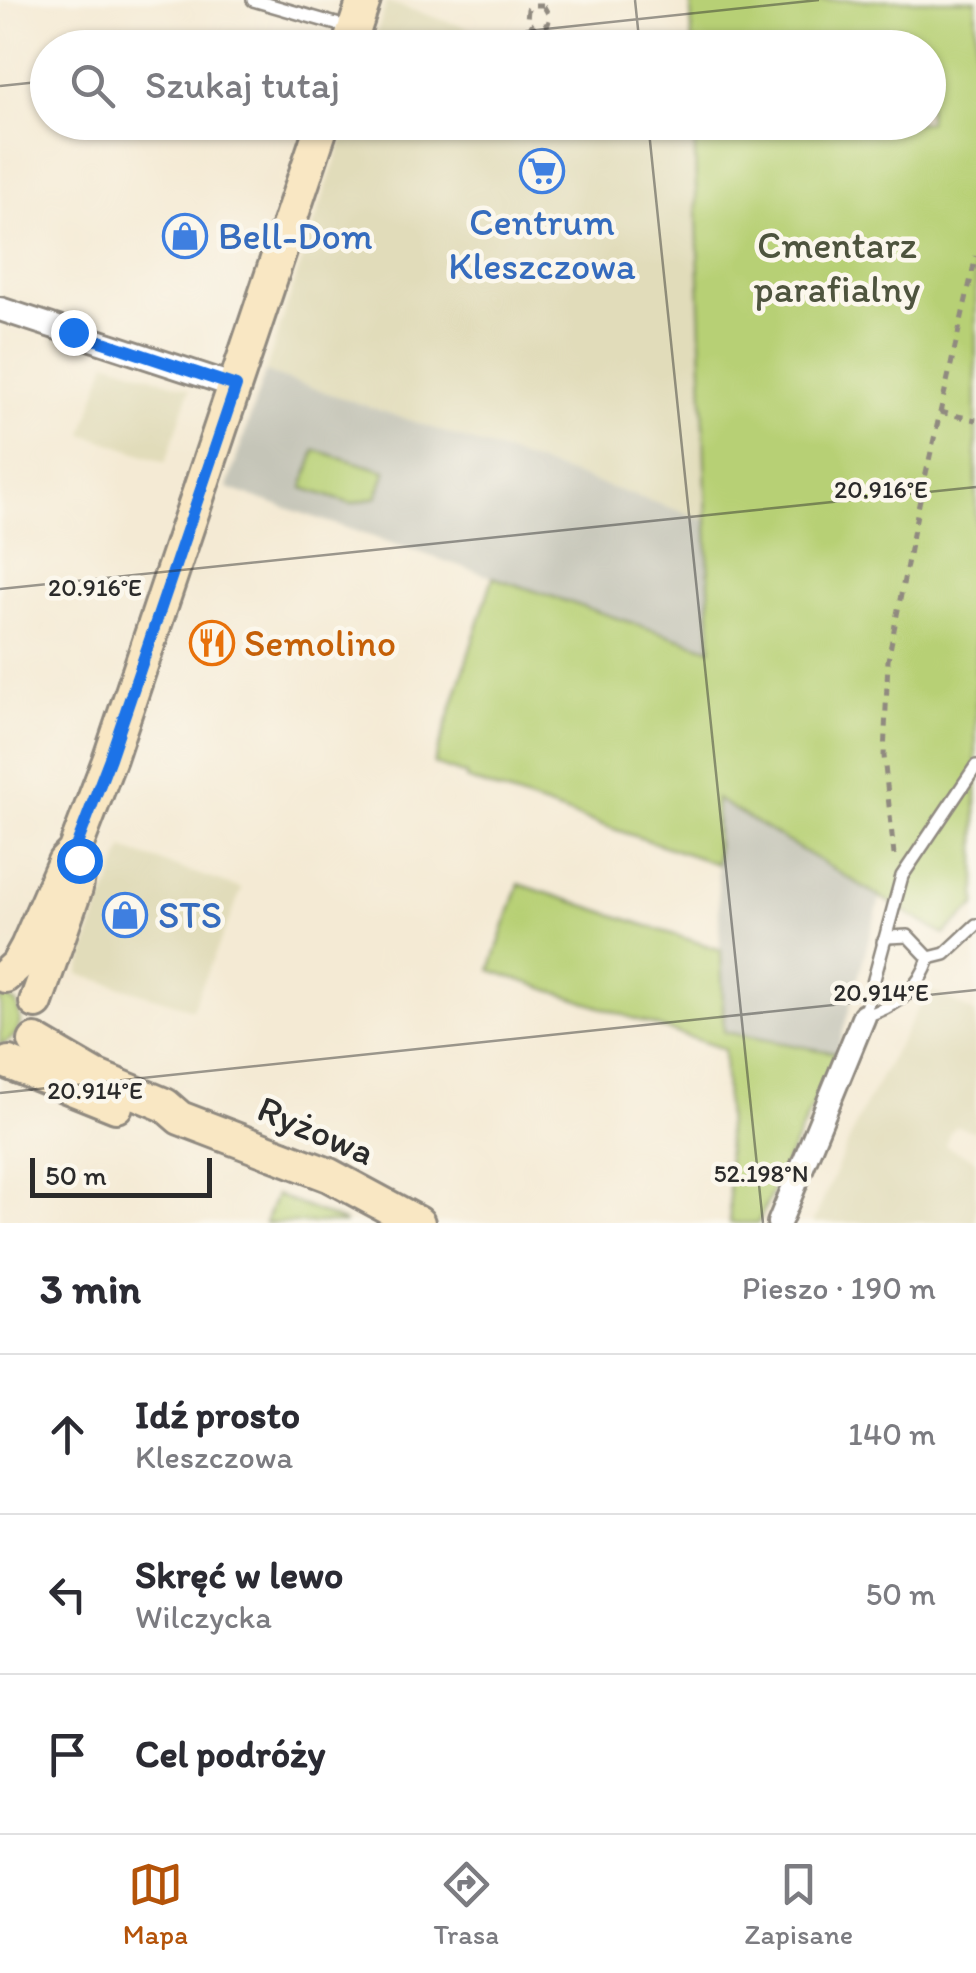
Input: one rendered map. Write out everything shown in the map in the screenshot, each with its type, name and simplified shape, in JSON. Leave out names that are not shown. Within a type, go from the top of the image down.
[{"type":"main road","points":[[5,1064],[26,1052],[35,1041],[40,1021],[36,1002],[23,984],[3,975],[20,961],[64,862],[74,852],[110,758],[317,140]]},
{"type":"main road","points":[[36,1002],[76,888],[80,866],[74,852]]},
{"type":"main road","name":"Ryżowa","points":[[35,1041],[95,1076],[165,1105],[180,1118],[328,1175],[418,1223]]},
{"type":"main road","name":"Ryżowa","points":[[5,1064],[141,1116],[158,1120],[180,1118]]},
{"type":"street","points":[[0,309],[236,386]]},
{"type":"street","points":[[779,1223],[864,1016]]},
{"type":"lane","points":[[253,0],[356,26]]},
{"type":"lane","points":[[864,1016],[902,876],[976,766]]},
{"type":"lane","points":[[928,958],[945,954],[976,925]]},
{"type":"lane","points":[[883,942],[888,937],[908,936],[928,958]]},
{"type":"lane","points":[[864,1016],[893,1006],[905,996],[925,971],[928,958]]},
{"type":"path","points":[[544,2],[550,18],[548,24],[535,28],[527,20],[528,10],[544,2]]},
{"type":"path","points":[[902,876],[896,864],[884,756],[888,660],[976,256]]},
{"type":"path","points":[[940,412],[976,420]]},
{"type":"shaded area","points":[[387,2],[474,30],[378,30]]},
{"type":"shaded area","points":[[342,140],[695,140],[707,520],[265,372]]},
{"type":"shaded area","points":[[107,361],[190,389],[166,462],[83,434]]},
{"type":"shaded area","points":[[265,372],[707,520],[711,650],[227,488]]},
{"type":"shaded area","points":[[715,799],[881,896],[837,1053],[723,1032]]},
{"type":"shaded area","points":[[123,849],[242,889],[192,1009],[79,974],[101,900]]},
{"type":"shaded area","points":[[929,989],[976,1014],[976,1132],[957,1126],[945,1146],[976,1160],[976,1223],[813,1223],[862,1111]]},
{"type":"green space","name":"Cmentarz parafialny","points":[[691,0],[976,0],[976,905],[944,935],[716,799],[717,864],[466,779],[466,775],[434,764],[493,577],[711,649],[695,140],[946,140],[946,30],[692,30]]},
{"type":"green space","points":[[315,450],[386,471],[377,497],[351,504],[303,488]]},
{"type":"green space","points":[[519,884],[721,950],[724,1032],[837,1053],[758,1223],[730,1223],[724,1049],[490,970]]},
{"type":"green space","points":[[0,994],[16,1003],[20,1023],[16,1034],[0,1045]]},
{"type":"green space","points":[[276,1195],[346,1223],[265,1223]]},
{"type":"place","name":"Centrum Kleszczowa","points":[[542,171]]},
{"type":"place","name":"Bell-Dom","points":[[185,236]]},
{"type":"place","name":"Semolino","points":[[212,643]]},
{"type":"place","name":"STS","points":[[125,915]]},
{"type":"route","points":[[73,332],[236,386],[110,758],[74,852],[79,860]]}]
